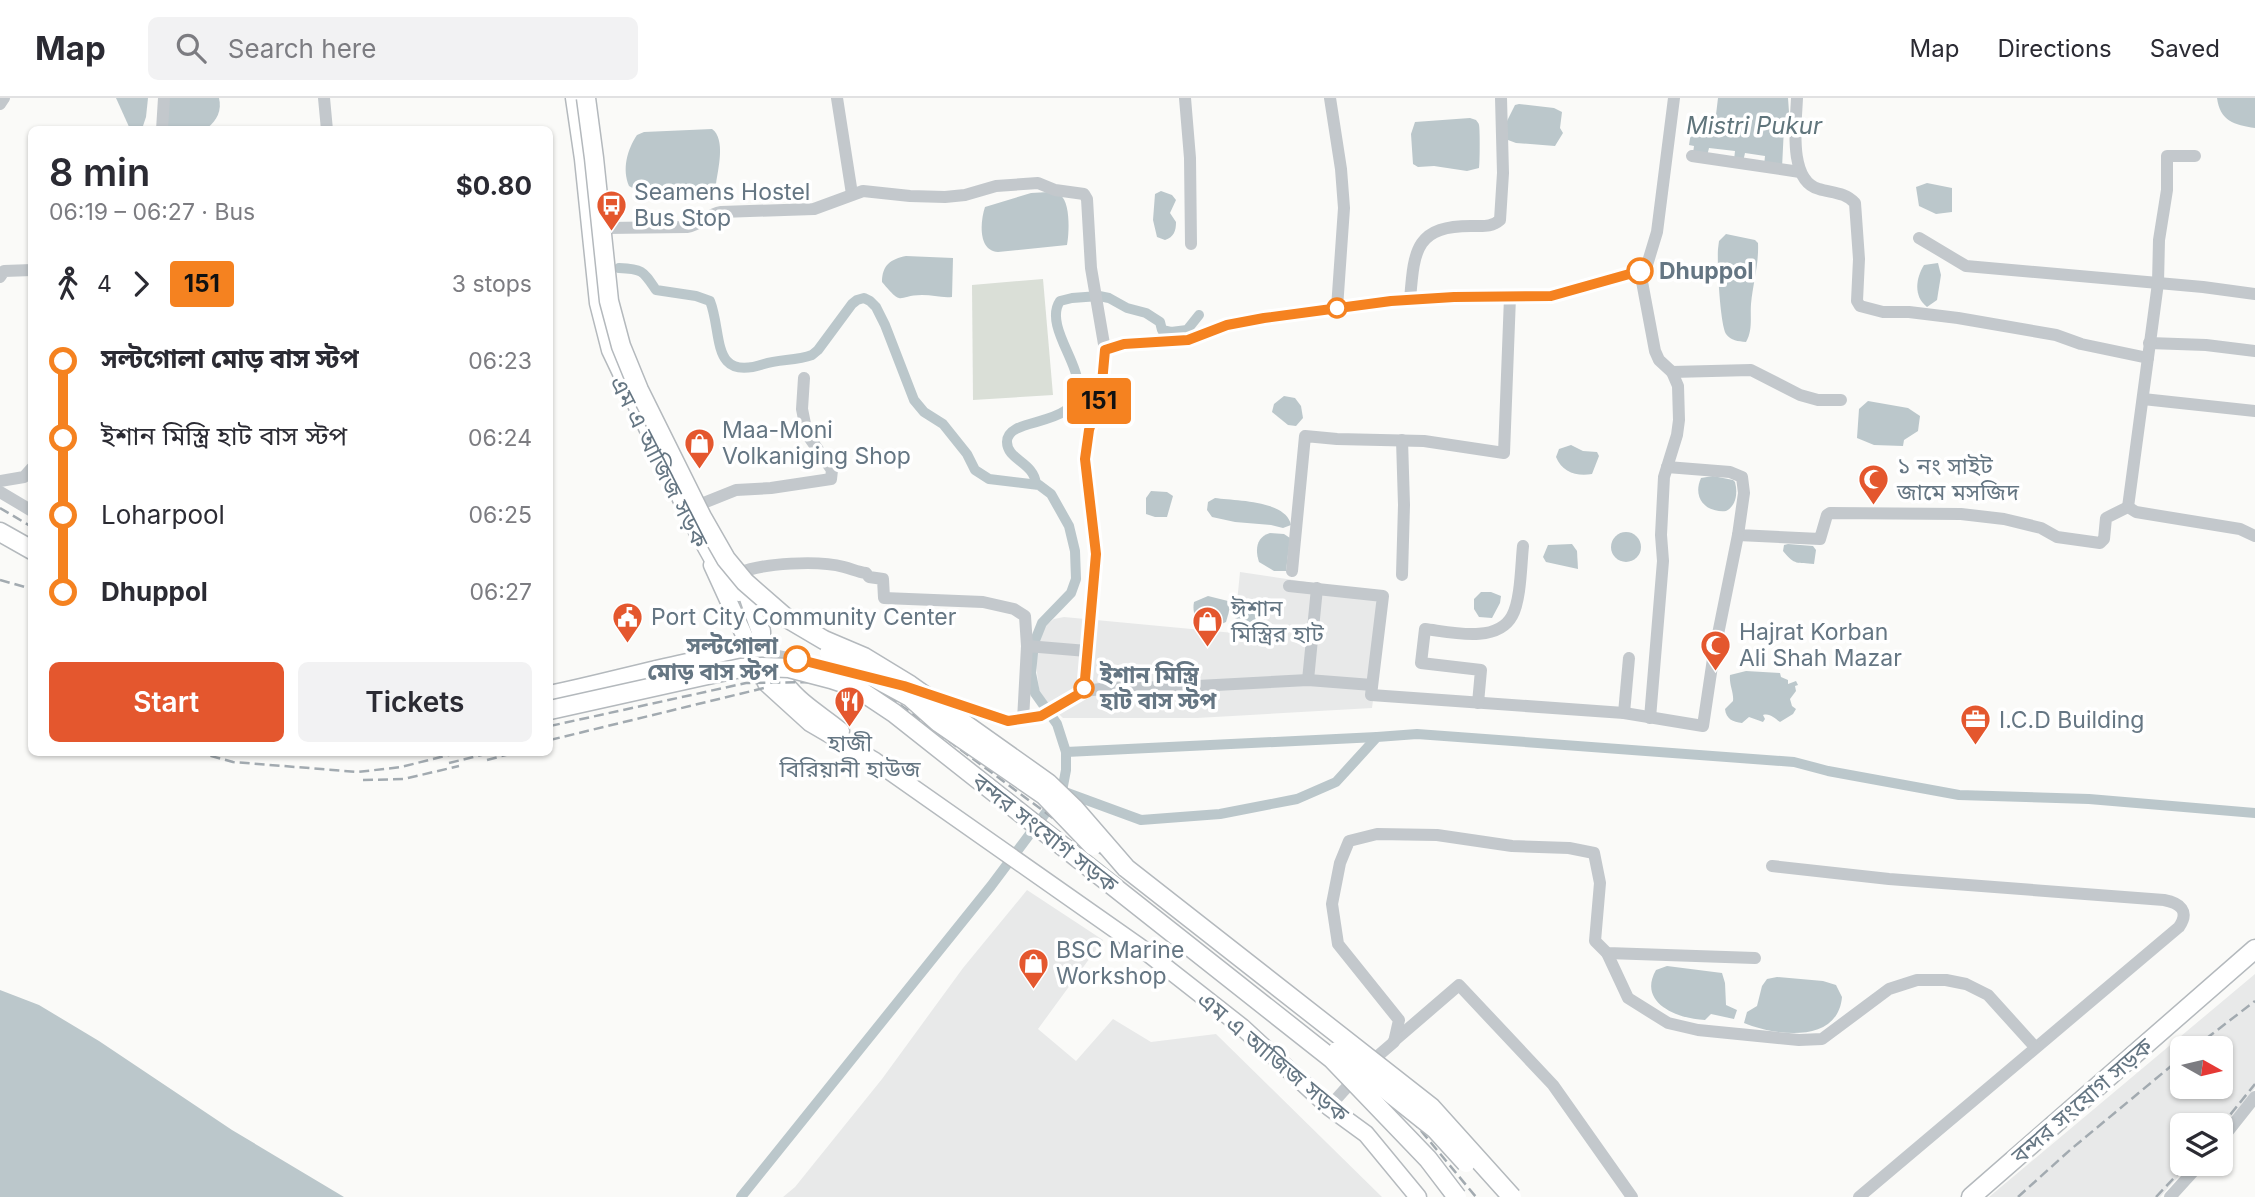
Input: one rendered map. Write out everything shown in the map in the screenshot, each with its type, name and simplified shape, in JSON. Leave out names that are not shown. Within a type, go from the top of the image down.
[{"type":"highway","points":[[572,98],[584,159],[599,303],[611,350],[693,522],[717,565],[739,583],[772,622],[910,697],[938,722],[1044,795],[1117,872],[1153,904],[1435,1129],[1496,1197]]},
{"type":"highway","points":[[586,98],[609,301],[621,346],[639,390],[702,517],[726,559],[745,582],[785,617],[864,657],[910,685],[1048,783],[1126,867],[1431,1107],[1512,1197]]},
{"type":"highway","points":[[0,532],[28,548]]},
{"type":"highway","points":[[553,694],[660,668],[750,652],[758,649],[761,631]]},
{"type":"highway","name":"বন্দর সংযোগ সড়ক","points":[[553,709],[741,668],[789,668],[855,687],[894,713],[1332,1059],[1428,1159],[1457,1197]]},
{"type":"highway","name":"বন্দর সংযোগ সড়ক","points":[[1972,1197],[2255,949]]},
{"type":"main road","name":"এম এ আজিজ সড়ক","points":[[572,98],[593,304],[605,353],[694,536],[715,569],[766,683],[810,723],[875,761]]},
{"type":"main road","name":"এম এ আজিজ সড়ক","points":[[591,98],[614,300],[628,345],[645,388],[787,686],[875,761],[1140,947],[1231,1019],[1329,1107],[1366,1134],[1418,1197]]},
{"type":"street","points":[[0,104],[4,98]]},
{"type":"street","points":[[162,126],[164,98]]},
{"type":"street","points":[[324,98],[327,126]]},
{"type":"street","points":[[837,98],[852,194]]},
{"type":"street","points":[[1185,98],[1190,158],[1191,244]]},
{"type":"street","points":[[1330,98],[1344,208],[1337,308]]},
{"type":"street","points":[[1410,300],[1414,262],[1417,247],[1421,243],[1438,231],[1448,228],[1488,226],[1500,220],[1503,173],[1501,98]]},
{"type":"street","points":[[1105,350],[1124,344],[1188,340],[1227,325],[1337,308],[1454,297],[1551,296],[1640,271],[1647,265],[1657,232],[1674,98]]},
{"type":"street","points":[[1797,98],[1797,150],[1803,180],[1811,187],[1845,195],[1855,202],[1859,259],[1857,301],[1860,306],[1883,312],[1958,318],[2056,335],[2081,344],[2148,358]]},
{"type":"street","points":[[1692,156],[1800,172]]},
{"type":"street","points":[[2128,506],[2158,283],[2159,240],[2167,190],[2167,156],[2195,156]]},
{"type":"street","points":[[606,228],[697,225],[714,213],[814,209],[852,194],[872,190],[910,196],[956,196],[996,186],[1030,183],[1084,194],[1087,199],[1090,258],[1105,350],[1101,394],[1089,430],[1085,459],[1096,554],[1084,691]]},
{"type":"street","points":[[1919,237],[1966,266],[2255,294]]},
{"type":"street","points":[[0,277],[1,273],[10,270],[28,270]]},
{"type":"street","points":[[1640,271],[1655,351],[1672,372],[1678,386],[1680,407],[1677,435],[1667,467],[1661,520],[1663,561],[1650,718]]},
{"type":"street","points":[[1292,571],[1306,436],[1402,440],[1504,453],[1510,297]]},
{"type":"street","points":[[2149,343],[2206,345],[2255,351]]},
{"type":"street","points":[[1672,372],[1751,370],[1800,395],[1818,400],[1841,400]]},
{"type":"street","points":[[701,504],[718,495],[737,490],[831,479],[832,470],[807,434],[802,409],[804,378]]},
{"type":"street","points":[[2143,399],[2255,411]]},
{"type":"street","points":[[1402,440],[1402,575]]},
{"type":"street","points":[[1289,586],[1384,596],[1371,695],[1624,713],[1703,726],[1713,659],[1738,535],[1744,493],[1742,477],[1730,472],[1667,467]]},
{"type":"street","points":[[0,481],[24,477],[28,472]]},
{"type":"street","points":[[0,492],[28,509]]},
{"type":"street","points":[[1738,535],[1820,539],[1830,513],[1927,513],[2004,519],[2041,528],[2057,537],[2100,544],[2104,539],[2106,518],[2128,506]]},
{"type":"street","points":[[2128,506],[2136,512],[2240,528],[2255,536]]},
{"type":"street","points":[[1478,704],[1481,670],[1421,663],[1425,629],[1484,633],[1506,624],[1514,610],[1522,546]]},
{"type":"street","points":[[739,583],[751,568],[799,564],[843,567],[866,573],[869,577],[883,579],[884,598],[983,602],[1014,609],[1025,616],[1027,646],[1023,720]]},
{"type":"street","points":[[1308,680],[1317,588]]},
{"type":"street","points":[[1027,646],[1087,650]]},
{"type":"street","points":[[770,654],[904,686],[1008,721],[1041,716],[1084,691],[1308,680],[1372,685]]},
{"type":"street","points":[[1624,713],[1629,658]]},
{"type":"street","points":[[1394,1042],[1399,1020],[1338,944],[1332,904],[1340,863],[1349,841],[1377,834],[1437,835],[1512,846],[1569,848],[1594,853],[1600,883],[1595,941],[1607,953],[1628,998],[1668,1023],[1698,1030],[1799,1040],[1822,1039],[1889,989],[1917,980],[1946,980],[1966,984],[1988,995],[2035,1047]]},
{"type":"street","points":[[1772,866],[1889,879],[2164,900],[2180,905],[2184,919],[2179,927],[1859,1197]]},
{"type":"street","points":[[1607,953],[1755,958]]},
{"type":"street","points":[[1329,1107],[1365,1067],[1459,985],[1553,1085],[1632,1197]]},
{"type":"street","points":[[2233,1125],[2255,1097]]},
{"type":"street","points":[[2170,1197],[2189,1176]]},
{"type":"shaded area","points":[[1043,279],[1053,395],[973,400],[972,285]]},
{"type":"shaded area","name":"ঈশান মিস্ত্রির হাট","points":[[1240,572],[1387,594],[1372,708],[1197,718],[1063,718],[1049,705],[1039,690],[1035,655],[1044,627],[1054,619],[1064,617],[1234,633]]},
{"type":"shaded area","points":[[1027,890],[1103,940],[1038,1029],[1076,1061],[1113,1019],[1151,1042],[1216,1034],[1382,1197],[783,1197],[795,1187],[882,1079],[963,968]]},
{"type":"shaded area","points":[[2255,974],[2255,1088],[2233,1116],[2233,1113],[2170,1113],[2170,1176],[2179,1176],[2160,1197],[1989,1197],[2170,1045],[2170,1099],[2233,1099],[2233,1036],[2181,1036]]},
{"type":"water","points":[[116,98],[148,98],[143,126],[129,126]]},
{"type":"water","points":[[168,98],[219,98],[219,111],[209,126],[168,126]]},
{"type":"water","name":"Mistri Pukur","points":[[1718,98],[1788,98],[1789,112],[1784,127],[1782,168],[1764,166],[1765,156],[1745,153],[1743,162],[1734,160],[1735,151],[1709,148],[1707,156],[1693,153],[1694,146],[1689,145],[1693,120],[1715,123]]},
{"type":"water","points":[[2217,98],[2255,98],[2255,128],[2225,117]]},
{"type":"water","points":[[1515,105],[1554,108],[1562,112],[1560,128],[1563,133],[1555,146],[1508,140],[1506,123]]},
{"type":"water","points":[[1470,118],[1479,124],[1479,168],[1467,171],[1434,166],[1418,167],[1413,164],[1411,134],[1415,122]]},
{"type":"water","points":[[712,129],[720,147],[716,184],[697,191],[672,194],[647,192],[629,186],[627,160],[637,135],[644,132]]},
{"type":"water","points":[[1927,183],[1952,188],[1952,212],[1936,214],[1919,206],[1916,187]]},
{"type":"water","points":[[1161,191],[1172,195],[1176,200],[1170,213],[1176,222],[1175,231],[1165,240],[1157,237],[1153,220],[1155,194]]},
{"type":"water","points":[[1049,192],[1060,195],[1066,204],[1069,227],[1067,245],[998,252],[987,247],[982,235],[985,207],[1031,193]]},
{"type":"water","points":[[1726,234],[1758,243],[1750,328],[1746,342],[1735,340],[1726,334],[1722,318],[1718,249],[1719,241]]},
{"type":"water","points":[[906,256],[953,258],[952,297],[922,295],[897,298],[882,282],[884,271],[892,261]]},
{"type":"water","points":[[1938,263],[1941,275],[1937,300],[1927,307],[1919,298],[1919,276],[1924,265]]},
{"type":"water","points":[[1284,396],[1295,398],[1301,406],[1303,418],[1296,426],[1288,425],[1272,412],[1274,404]]},
{"type":"water","points":[[1868,401],[1908,408],[1920,416],[1918,431],[1904,440],[1903,446],[1874,445],[1857,438],[1859,409]]},
{"type":"water","points":[[1571,445],[1583,451],[1597,452],[1599,456],[1592,474],[1571,472],[1559,462],[1556,457],[1559,449]]},
{"type":"water","points":[[1713,476],[1735,482],[1735,499],[1726,511],[1712,510],[1700,498],[1698,492],[1701,478]]},
{"type":"water","points":[[1151,491],[1167,492],[1173,496],[1167,517],[1146,514],[1146,498]]},
{"type":"water","points":[[1215,498],[1270,506],[1287,517],[1291,525],[1283,528],[1212,517],[1207,510],[1208,502]]},
{"type":"water","points":[[1626,532],[1636,537],[1641,547],[1636,557],[1626,562],[1616,557],[1611,547],[1616,537]]},
{"type":"water","points":[[1270,533],[1284,534],[1290,538],[1286,571],[1274,571],[1259,562],[1259,541]]},
{"type":"water","points":[[1572,544],[1577,551],[1578,569],[1546,562],[1543,557],[1548,545]]},
{"type":"water","points":[[1784,545],[1813,546],[1816,550],[1814,564],[1791,559],[1783,551]]},
{"type":"water","points":[[1481,592],[1501,596],[1492,618],[1479,617],[1474,609],[1474,599]]},
{"type":"water","points":[[1208,596],[1228,601],[1230,608],[1226,622],[1207,625],[1198,620],[1194,602]]},
{"type":"water","points":[[1249,604],[1264,610],[1265,619],[1262,625],[1248,629],[1238,623],[1237,615],[1242,605]]},
{"type":"water","points":[[1746,671],[1780,673],[1781,677],[1788,680],[1788,684],[1796,681],[1796,691],[1790,699],[1796,709],[1793,714],[1780,722],[1768,715],[1763,715],[1763,722],[1749,717],[1742,723],[1728,718],[1725,709],[1733,701],[1730,675]]},
{"type":"water","points":[[1667,966],[1722,973],[1726,1005],[1737,1010],[1734,1019],[1711,1014],[1705,1020],[1694,1019],[1663,1007],[1652,992],[1652,982],[1656,970]]},
{"type":"water","points":[[1777,977],[1823,981],[1836,985],[1842,997],[1838,1012],[1830,1023],[1804,1032],[1772,1031],[1744,1023],[1747,1012],[1757,1006],[1762,986],[1767,979]]},
{"type":"water","points":[[0,990],[39,1005],[99,1041],[232,1130],[344,1197],[0,1197]]},
{"type":"waterway","points":[[619,268],[642,272],[656,290],[696,296],[710,301],[722,352],[727,361],[747,368],[812,355],[852,304],[864,298],[870,301],[885,325],[914,400],[924,412],[943,424],[967,454],[975,470],[989,479],[1039,485],[1051,494],[1069,526],[1075,551],[1076,579],[1071,593],[1042,623],[1034,643],[1031,673],[1035,693],[1057,724],[1066,752],[1062,791],[991,886],[741,1197]]},
{"type":"waterway","points":[[1036,484],[1031,471],[1011,453],[1007,442],[1010,433],[1057,415],[1068,409],[1076,398],[1076,373],[1056,320],[1060,301],[1099,296],[1109,298],[1127,308],[1146,313],[1160,322],[1162,330],[1171,332],[1187,330],[1199,315]]},
{"type":"waterway","points":[[1062,791],[1141,820],[1220,814],[1297,799],[1336,782],[1377,737],[1417,734],[1794,762],[1828,771],[1959,795],[2089,799],[2255,813]]},
{"type":"waterway","points":[[1066,752],[1377,737]]},
{"type":"railway","points":[[0,508],[28,525]]},
{"type":"railway","points":[[0,580],[28,588]]},
{"type":"railway","points":[[553,725],[746,683],[823,682],[862,685],[895,701],[1304,1004],[1403,1109],[1476,1197]]},
{"type":"railway","points":[[553,739],[764,688]]},
{"type":"railway","points":[[211,756],[233,762],[358,772],[401,767],[445,756]]},
{"type":"railway","points":[[449,763],[478,756]]},
{"type":"railway","points":[[487,760],[502,756]]},
{"type":"railway","points":[[363,780],[404,779],[459,766]]},
{"type":"railway","points":[[2210,1036],[2255,1001]]},
{"type":"railway","points":[[2018,1197],[2170,1067]]},
{"type":"railway","points":[[2232,1113],[2255,1084]]},
{"type":"railway","points":[[2156,1197],[2176,1176]]},
{"type":"bus line","name":"151","points":[[797,659],[904,686],[1008,721],[1041,716],[1084,691],[1096,554],[1086,488],[1085,459],[1089,430],[1101,394],[1105,350],[1124,344],[1188,340],[1227,325],[1315,310],[1454,297],[1551,296],[1640,271]]},
{"type":"place","name":"Seamens Hostel Bus Stop","points":[[611,232]]},
{"type":"place","name":"Dhuppol","points":[[1640,271]]},
{"type":"place","name":"Maa-Moni Volkaniging Shop","points":[[699,470]]},
{"type":"place","name":"১ নং সাইট জামে মসজিদ","points":[[1874,506]]},
{"type":"place","name":"Port City Community Center","points":[[628,644]]},
{"type":"place","name":"ঈশান মিস্ত্রির হাট","points":[[1208,648]]},
{"type":"place","name":"সল্টগোলা মোড় বাস স্টপ","points":[[797,659]]},
{"type":"place","name":"Hajrat Korban Ali Shah Mazar","points":[[1716,672]]},
{"type":"place","name":"ইশান মিস্ত্রি হাট বাস স্টপ","points":[[1084,688]]},
{"type":"place","name":"হাজী বিরিয়ানী হাউজ","points":[[850,729]]},
{"type":"place","name":"I.C.D Building","points":[[1976,747]]},
{"type":"place","name":"BSC Marine Workshop","points":[[1033,990]]}]
